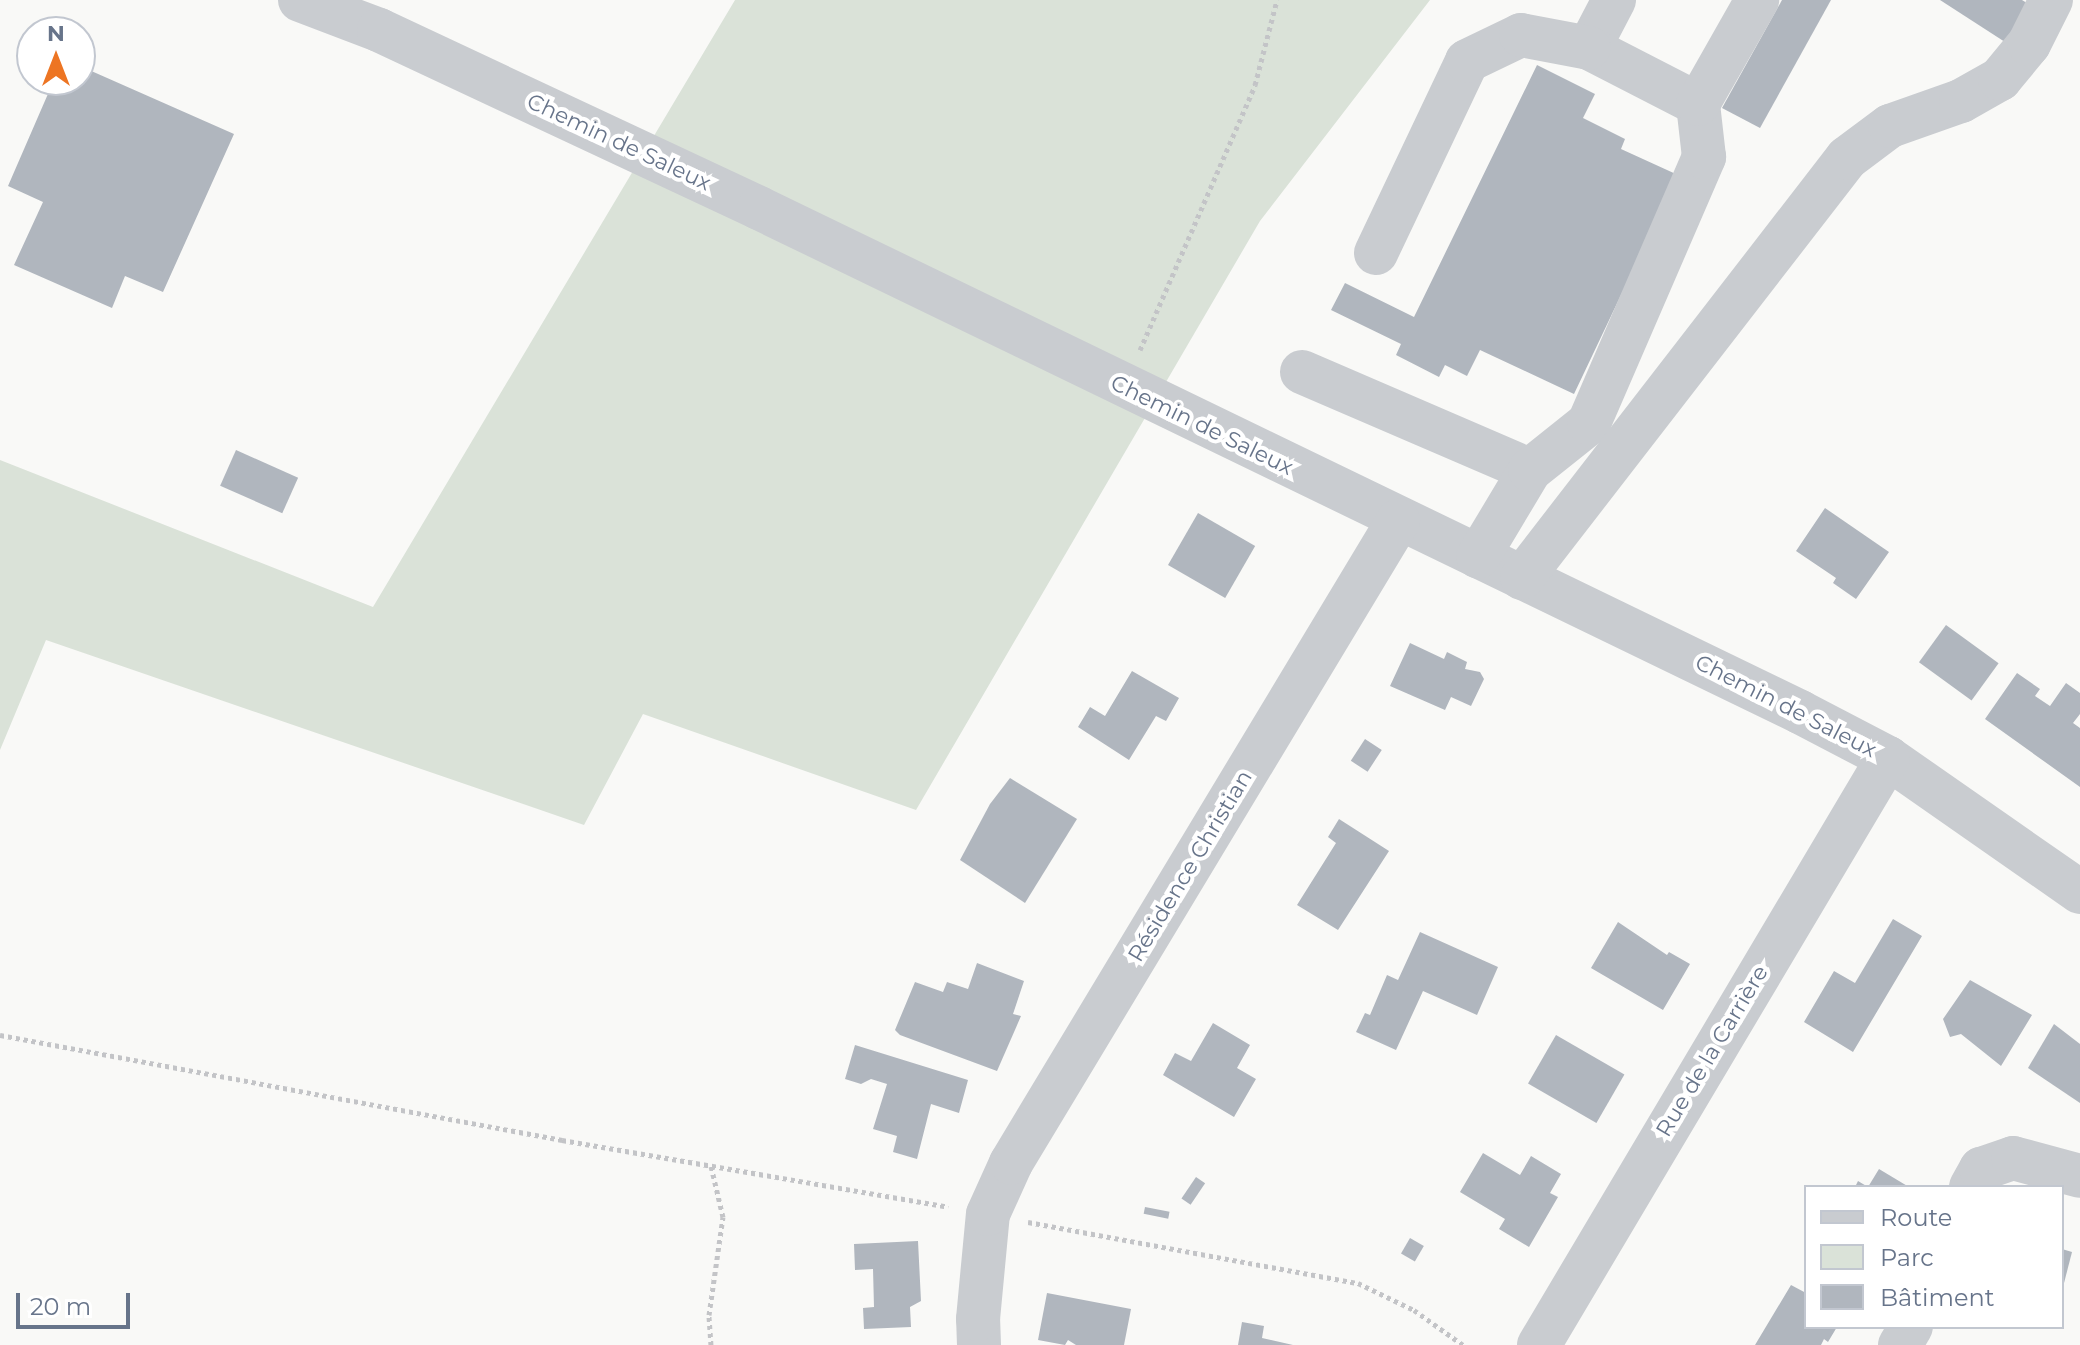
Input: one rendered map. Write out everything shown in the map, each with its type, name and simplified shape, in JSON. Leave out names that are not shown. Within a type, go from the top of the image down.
[{"type":"street","name":"Chemin de Saleux","points":[[300,0],[379,30],[759,208],[1398,521],[1631,628],[1888,758],[2080,892]]},
{"type":"street","points":[[1589,48],[1614,0]]},
{"type":"street","points":[[1478,557],[1530,470],[1589,423],[1704,157],[1698,104],[1757,0]]},
{"type":"street","points":[[1522,578],[1847,158],[1890,126],[1961,101],[2000,79],[2029,44],[2051,0]]},
{"type":"street","points":[[1376,253],[1467,61],[1521,35],[1589,48],[1698,104]]},
{"type":"street","points":[[1302,372],[1530,470]]},
{"type":"street","name":"Résidence Christian","points":[[979,1345],[978,1319],[988,1214],[1011,1163],[1398,521]]},
{"type":"street","name":"Rue de la Carrière","points":[[1539,1345],[1888,758]]},
{"type":"street","points":[[1972,1185],[1981,1169],[2013,1158],[2080,1176]]},
{"type":"path","points":[[1124,388],[1255,85],[1277,0]]},
{"type":"path","points":[[0,1035],[1358,1283],[1414,1310],[1463,1345]]},
{"type":"path","points":[[711,1166],[723,1217],[709,1315],[711,1345]]},
{"type":"green space","points":[[735,0],[1430,0],[1260,221],[916,810],[643,714],[584,825],[46,640],[0,750],[0,460],[373,607]]},
{"type":"building","points":[[1782,0],[1831,0],[1760,128],[1722,108]]},
{"type":"building","points":[[1940,0],[2022,0],[2030,5],[2005,42]]},
{"type":"building","points":[[1537,65],[1595,94],[1583,118],[1625,139],[1621,149],[1678,175],[1574,394],[1480,350],[1467,376],[1445,365],[1439,377],[1396,355],[1401,344],[1331,310],[1345,283],[1414,317]]},
{"type":"building","points":[[96,73],[234,134],[163,292],[125,276],[112,308],[14,265],[43,202],[8,186],[47,96],[96,96]]},
{"type":"building","points":[[236,450],[298,478],[282,513],[220,486]]},
{"type":"building","points":[[1825,508],[1889,552],[1856,599],[1833,583],[1836,578],[1796,551]]},
{"type":"building","points":[[1198,513],[1255,546],[1225,598],[1168,565]]},
{"type":"building","points":[[1946,625],[1999,663],[1972,700],[1919,662]]},
{"type":"building","points":[[1410,643],[1444,659],[1447,652],[1467,662],[1465,669],[1480,672],[1484,679],[1471,706],[1451,697],[1445,710],[1390,686]]},
{"type":"building","points":[[1132,671],[1179,698],[1166,721],[1156,716],[1129,760],[1078,727],[1090,707],[1105,716]]},
{"type":"building","points":[[2017,673],[2040,689],[2035,696],[2050,706],[2066,683],[2080,693],[2080,714],[2073,723],[2080,728],[2080,787],[1985,719]]},
{"type":"building","points":[[1365,739],[1382,750],[1368,772],[1351,761]]},
{"type":"building","points":[[1010,778],[1077,819],[1025,903],[960,860],[990,804]]},
{"type":"building","points":[[1339,819],[1389,851],[1338,930],[1297,905],[1336,843],[1328,837]]},
{"type":"building","points":[[1893,919],[1922,936],[1853,1052],[1804,1022],[1834,971],[1855,983]]},
{"type":"building","points":[[1618,922],[1667,955],[1669,952],[1690,964],[1663,1010],[1591,968]]},
{"type":"building","points":[[1420,932],[1498,967],[1477,1015],[1423,991],[1396,1050],[1356,1032],[1365,1013],[1370,1015],[1387,975],[1398,980]]},
{"type":"building","points":[[977,963],[1024,981],[1013,1014],[1021,1016],[997,1071],[900,1035],[895,1030],[915,982],[943,992],[947,982],[968,989]]},
{"type":"building","points":[[1970,980],[2032,1015],[2001,1066],[1961,1034],[1950,1037],[1943,1019]]},
{"type":"building","points":[[1213,1023],[1250,1045],[1237,1068],[1256,1079],[1234,1117],[1163,1075],[1175,1053],[1191,1061]]},
{"type":"building","points":[[2054,1024],[2080,1044],[2080,1103],[2028,1068]]},
{"type":"building","points":[[1556,1035],[1624,1074],[1596,1123],[1528,1083]]},
{"type":"building","points":[[855,1045],[968,1080],[959,1113],[931,1104],[917,1159],[893,1152],[897,1136],[873,1129],[887,1084],[871,1079],[861,1084],[845,1079]]},
{"type":"building","points":[[1483,1153],[1520,1175],[1531,1156],[1561,1174],[1550,1193],[1558,1197],[1529,1247],[1499,1229],[1505,1219],[1460,1192]]},
{"type":"building","points":[[1879,1169],[1906,1185],[1869,1185]]},
{"type":"building","points":[[1196,1177],[1205,1183],[1191,1205],[1181,1199]]},
{"type":"building","points":[[1145,1207],[1170,1212],[1168,1219],[1144,1214]]},
{"type":"building","points":[[1410,1238],[1424,1246],[1415,1262],[1401,1254]]},
{"type":"building","points":[[918,1241],[921,1301],[910,1307],[911,1327],[864,1329],[863,1308],[874,1307],[873,1269],[855,1270],[854,1244]]},
{"type":"building","points":[[2064,1250],[2072,1252],[2064,1283]]},
{"type":"building","points":[[1791,1285],[1804,1292],[1804,1329],[1836,1329],[1828,1342],[1824,1339],[1821,1345],[1755,1345]]},
{"type":"building","points":[[1047,1293],[1131,1309],[1124,1345],[1076,1345],[1068,1340],[1065,1345],[1038,1340]]},
{"type":"building","points":[[1242,1322],[1264,1326],[1262,1338],[1293,1345],[1238,1345]]}]
